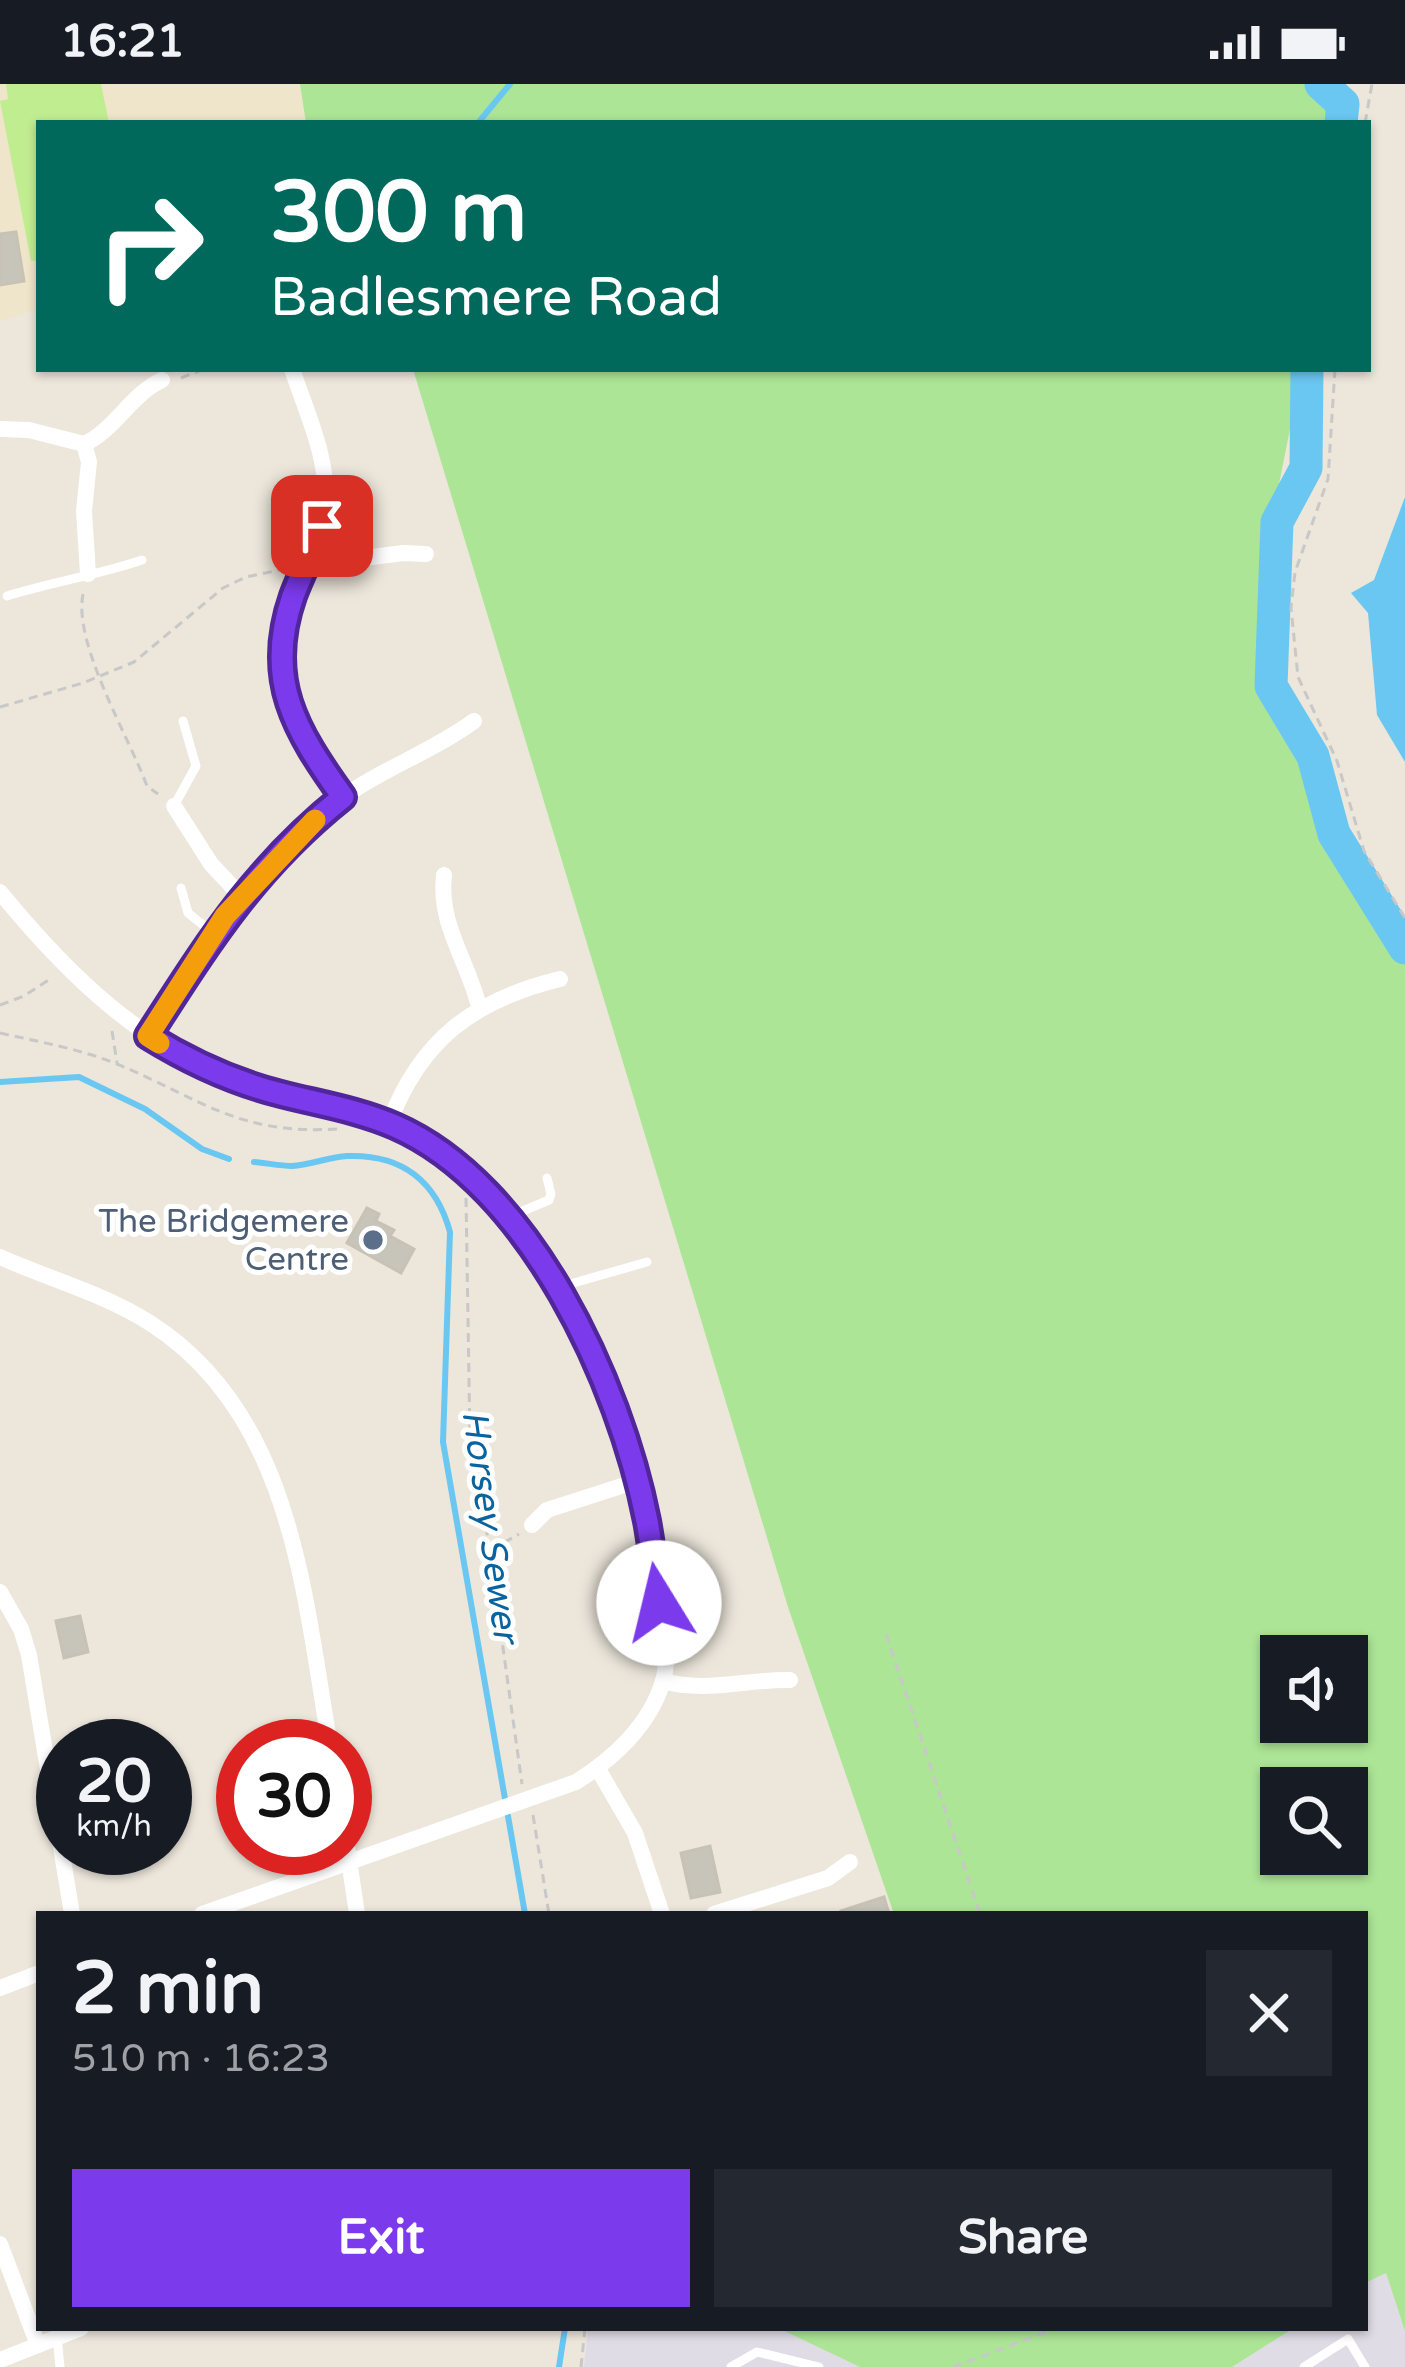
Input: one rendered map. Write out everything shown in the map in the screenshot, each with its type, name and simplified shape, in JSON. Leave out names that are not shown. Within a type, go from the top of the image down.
[{"type":"street","points":[[293,372],[326,480],[322,526],[284,630],[283,690],[317,761],[343,797]]},
{"type":"street","points":[[0,429],[29,430],[84,444],[161,380]]},
{"type":"street","points":[[84,444],[88,574]]},
{"type":"street","points":[[315,548],[349,560],[426,554]]},
{"type":"street","points":[[148,1036],[213,933],[291,842],[343,797],[474,721]]},
{"type":"street","points":[[174,806],[212,864],[241,896]]},
{"type":"street","points":[[444,875],[441,899],[479,1006]]},
{"type":"street","points":[[0,892],[65,966],[148,1036],[213,1072],[389,1124],[459,1164],[511,1216],[556,1288],[608,1393],[647,1520],[665,1644],[663,1681],[626,1743],[576,1782],[372,1853]]},
{"type":"street","points":[[389,1124],[410,1075],[449,1031],[479,1006],[560,979]]},
{"type":"street","points":[[0,1257],[151,1324],[183,1349],[236,1411],[263,1453],[286,1516],[325,1719]]},
{"type":"street","points":[[532,1525],[547,1510],[637,1481]]},
{"type":"street","points":[[0,1592],[21,1629],[29,1655],[72,1911]]},
{"type":"street","points":[[663,1681],[704,1688],[756,1679],[790,1680]]},
{"type":"street","points":[[598,1769],[635,1833],[661,1911]]},
{"type":"street","points":[[724,1911],[827,1879],[850,1862]]},
{"type":"street","points":[[210,1911],[309,1875]]},
{"type":"street","points":[[352,1875],[357,1911]]},
{"type":"street","points":[[0,1988],[36,1974]]},
{"type":"street","points":[[0,2244],[38,2345]]},
{"type":"street","points":[[0,2360],[74,2331]]},
{"type":"lane","points":[[7,596],[142,560]]},
{"type":"lane","points":[[174,806],[196,766],[183,721]]},
{"type":"lane","points":[[181,888],[188,913],[213,933]]},
{"type":"lane","points":[[511,1216],[549,1200],[547,1178]]},
{"type":"lane","points":[[556,1288],[647,1262]]},
{"type":"lane","points":[[57,2337],[60,2367]]},
{"type":"lane","points":[[1304,2367],[1348,2338],[1365,2367]]},
{"type":"lane","points":[[731,2367],[757,2352],[819,2367]]},
{"type":"path","points":[[1366,120],[1372,84]]},
{"type":"path","points":[[161,380],[196,372]]},
{"type":"path","points":[[1335,372],[1328,479],[1294,572],[1291,608],[1298,677],[1337,761],[1364,851],[1405,918]]},
{"type":"path","points":[[0,707],[99,676],[152,650],[223,588],[267,572],[304,571]]},
{"type":"path","points":[[88,574],[80,610],[99,676],[147,786],[174,806]]},
{"type":"path","points":[[0,1004],[44,985],[65,966]]},
{"type":"path","points":[[108,1006],[118,1065]]},
{"type":"path","points":[[0,1034],[61,1046],[118,1065],[242,1122],[300,1131],[336,1129]]},
{"type":"path","points":[[462,1186],[469,1205],[470,1441],[522,1802],[535,1820],[549,1911]]},
{"type":"path","points":[[489,1550],[532,1525]]},
{"type":"path","points":[[886,1634],[979,1911]]},
{"type":"path","points":[[581,2367],[585,2331]]},
{"type":"path","points":[[953,2367],[1050,2331]]},
{"type":"shaded area","points":[[0,84],[300,84],[306,120],[36,120],[36,310],[0,321]]},
{"type":"shaded area","points":[[1386,2273],[1405,2331],[1405,2367],[1232,2367],[1289,2331],[1368,2331],[1368,2282]]},
{"type":"shaded area","points":[[588,2331],[784,2331],[860,2367],[584,2367]]},
{"type":"green space","points":[[6,84],[101,84],[108,120],[36,120],[36,260],[31,261],[0,101],[8,99]]},
{"type":"green space","points":[[300,84],[1321,84],[1343,104],[1341,120],[306,120]]},
{"type":"green space","points":[[414,372],[1301,372],[1278,489],[1271,686],[1313,756],[1334,834],[1405,948],[1405,2331],[1386,2273],[1368,2282],[1368,1911],[893,1911],[788,1607]]},
{"type":"green space","points":[[784,2331],[1289,2331],[1232,2367],[860,2367]]},
{"type":"water","points":[[1405,497],[1405,762],[1377,715],[1368,613],[1351,593],[1374,580]]},
{"type":"building","points":[[16,232],[24,281],[0,285],[0,234]]},
{"type":"building","name":"The Bridgemere Centre","points":[[367,1208],[379,1214],[376,1221],[394,1230],[390,1236],[414,1249],[401,1273],[347,1243]]},
{"type":"building","points":[[80,1616],[88,1652],[64,1658],[56,1621]]},
{"type":"building","points":[[710,1846],[720,1892],[691,1898],[681,1853]]},
{"type":"building","points":[[884,1897],[888,1911],[841,1911]]},
{"type":"waterway","points":[[480,120],[510,84]]},
{"type":"waterway","points":[[1321,84],[1343,104],[1341,120]]},
{"type":"waterway","points":[[1307,372],[1306,468],[1277,522],[1271,686],[1313,756],[1334,834],[1405,948]]},
{"type":"waterway","name":"Horsey Sewer","points":[[0,1082],[79,1077],[145,1109],[202,1149],[229,1159]]},
{"type":"waterway","name":"Horsey Sewer","points":[[254,1162],[292,1166],[347,1156],[384,1160],[414,1174],[444,1214],[450,1232],[443,1442],[524,1911]]},
{"type":"waterway","name":"Horsey Sewer","points":[[559,2367],[565,2331]]},
{"type":"slow traffic","points":[[159,1043],[148,1036],[225,916],[315,820]]},
{"type":"place","name":"The Bridgemere Centre","points":[[373,1240]]},
{"type":"route","points":[[322,526],[293,598],[280,660],[291,713],[343,797],[291,842],[241,896],[148,1036],[213,1072],[283,1095],[363,1113],[412,1134],[459,1164],[488,1190],[525,1236],[556,1288],[608,1393],[647,1520],[659,1603]]}]
